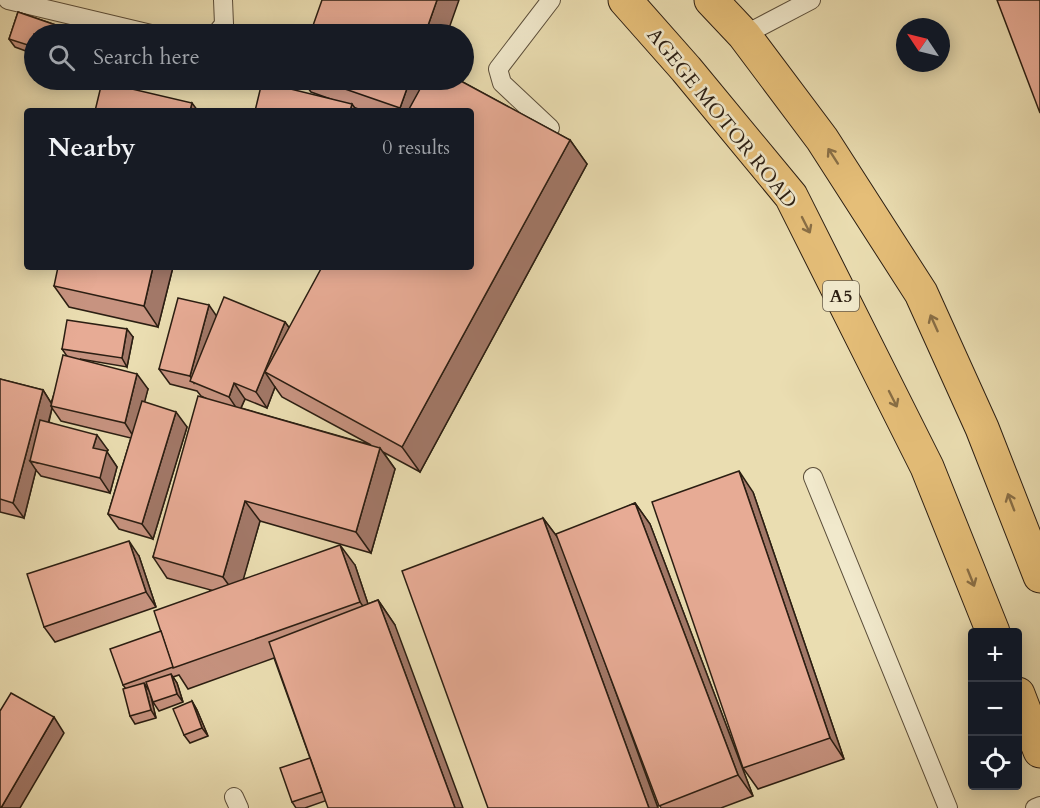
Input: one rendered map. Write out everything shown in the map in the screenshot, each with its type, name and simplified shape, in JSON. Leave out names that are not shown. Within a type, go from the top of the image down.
[{"type":"highway","name":"AGEGE MOTOR ROAD","points":[[625,0],[686,69],[791,196],[927,467],[991,628]]},
{"type":"highway","points":[[711,0],[744,35],[822,139],[921,293],[982,428],[1040,576]]},
{"type":"highway","points":[[1022,706],[1040,751]]},
{"type":"lane","points":[[8,0],[108,24]]},
{"type":"lane","points":[[223,0],[224,24]]},
{"type":"lane","points":[[550,128],[502,82],[498,69],[551,0]]},
{"type":"lane","points":[[744,35],[811,0]]},
{"type":"lane","points":[[813,477],[948,808]]},
{"type":"lane","points":[[1035,808],[1040,806]]},
{"type":"building","points":[[322,0],[437,0],[429,24],[314,24]]},
{"type":"building","points":[[997,0],[1040,0],[1040,113]]},
{"type":"building","points":[[18,12],[53,24],[24,24],[24,44],[9,39]]},
{"type":"building","points":[[474,88],[570,140],[402,447],[265,372],[320,270],[474,270],[474,108],[410,108],[420,90],[474,90]]},
{"type":"building","points":[[100,90],[136,90],[192,103],[191,108],[96,108]]},
{"type":"building","points":[[260,90],[295,90],[352,104],[351,108],[256,108]]},
{"type":"building","points":[[348,90],[406,90],[400,108]]},
{"type":"building","points":[[57,270],[152,270],[144,306],[54,286]]},
{"type":"building","points":[[224,297],[285,322],[256,392],[234,383],[229,397],[190,381]]},
{"type":"building","points":[[178,298],[209,305],[190,376],[159,369]]},
{"type":"building","points":[[67,320],[127,329],[122,358],[62,349]]},
{"type":"building","points":[[63,355],[137,374],[125,423],[51,406]]},
{"type":"building","points":[[0,379],[43,390],[13,503],[0,499]]},
{"type":"building","points":[[198,396],[380,448],[356,532],[245,501],[223,577],[153,557]]},
{"type":"building","points":[[142,401],[176,412],[142,524],[108,514]]},
{"type":"building","points":[[40,420],[97,435],[93,448],[107,451],[100,478],[30,461]]},
{"type":"building","points":[[739,471],[830,738],[743,768],[652,502]]},
{"type":"building","points":[[635,503],[738,775],[659,806],[556,534]]},
{"type":"building","points":[[543,518],[649,808],[488,808],[402,571]]},
{"type":"building","points":[[129,541],[146,592],[44,627],[27,574]]},
{"type":"building","points":[[340,545],[360,602],[173,668],[154,611]]},
{"type":"building","points":[[378,600],[455,808],[328,808],[269,642]]},
{"type":"building","points":[[161,631],[173,667],[123,685],[110,649]]},
{"type":"building","points":[[171,674],[177,694],[153,702],[146,682]]},
{"type":"building","points":[[144,683],[151,710],[130,716],[123,689]]},
{"type":"building","points":[[11,693],[54,717],[0,808],[0,711]]},
{"type":"building","points":[[192,701],[202,728],[184,735],[173,709]]},
{"type":"building","points":[[310,758],[322,792],[292,802],[280,768]]}]
